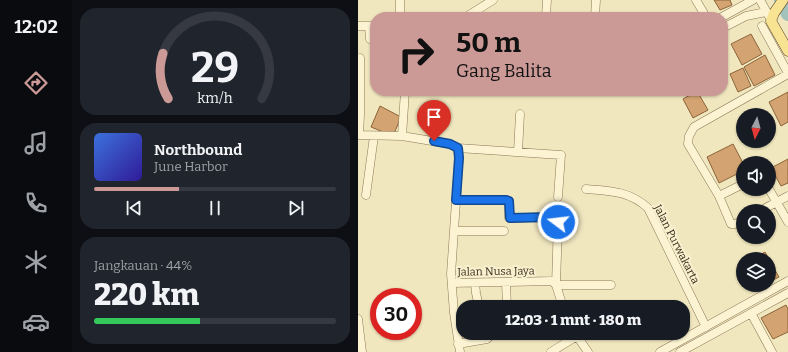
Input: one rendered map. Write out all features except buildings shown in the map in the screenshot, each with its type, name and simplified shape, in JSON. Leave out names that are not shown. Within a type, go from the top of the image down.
[{"type":"main road","points":[[784,0],[768,18],[788,50]]},
{"type":"street","points":[[400,0],[400,12]]},
{"type":"street","points":[[474,12],[493,0]]},
{"type":"street","points":[[546,12],[547,0]]},
{"type":"street","points":[[595,12],[596,0]]},
{"type":"street","points":[[696,0],[703,12]]},
{"type":"street","points":[[728,14],[753,0]]},
{"type":"street","points":[[736,224],[732,224],[719,196],[688,144],[689,136],[694,127],[788,74],[760,0]]},
{"type":"street","points":[[728,25],[746,16],[768,18]]},
{"type":"street","points":[[358,26],[370,27]]},
{"type":"street","points":[[360,58],[360,115],[358,136],[402,136],[450,144],[458,148],[561,155],[558,198]]},
{"type":"street","points":[[402,136],[405,96]]},
{"type":"street","points":[[518,152],[520,114]]},
{"type":"street","points":[[366,195],[374,136]]},
{"type":"street","name":"Jalan Nusa Jaya","points":[[458,148],[459,158],[451,274],[452,283],[552,281],[556,285],[611,285]]},
{"type":"street","points":[[719,196],[736,188]]},
{"type":"street","name":"Jalan Purwakarta","points":[[586,189],[606,190],[627,195],[639,200],[648,208],[706,327]]},
{"type":"street","points":[[772,196],[788,222]]},
{"type":"street","points":[[776,203],[788,196]]},
{"type":"street","points":[[456,200],[506,200],[509,201],[510,218],[557,218],[556,285],[561,300]]},
{"type":"street","points":[[455,231],[504,232]]},
{"type":"street","points":[[660,352],[788,281]]},
{"type":"street","points":[[506,282],[507,300]]},
{"type":"street","points":[[452,283],[454,313],[459,348],[484,340]]},
{"type":"street","points":[[475,283],[478,300]]},
{"type":"street","points":[[680,352],[788,293]]},
{"type":"street","points":[[751,313],[772,352]]},
{"type":"street","points":[[358,319],[362,352]]},
{"type":"street","points":[[551,352],[568,340]]},
{"type":"street","points":[[580,340],[588,352]]},
{"type":"waterway","points":[[781,0],[788,14]]},
{"type":"route","points":[[434,141],[450,144],[458,148],[459,158],[456,200],[506,200],[509,201],[510,204],[509,216],[511,219],[552,217],[557,218],[558,222]]}]
